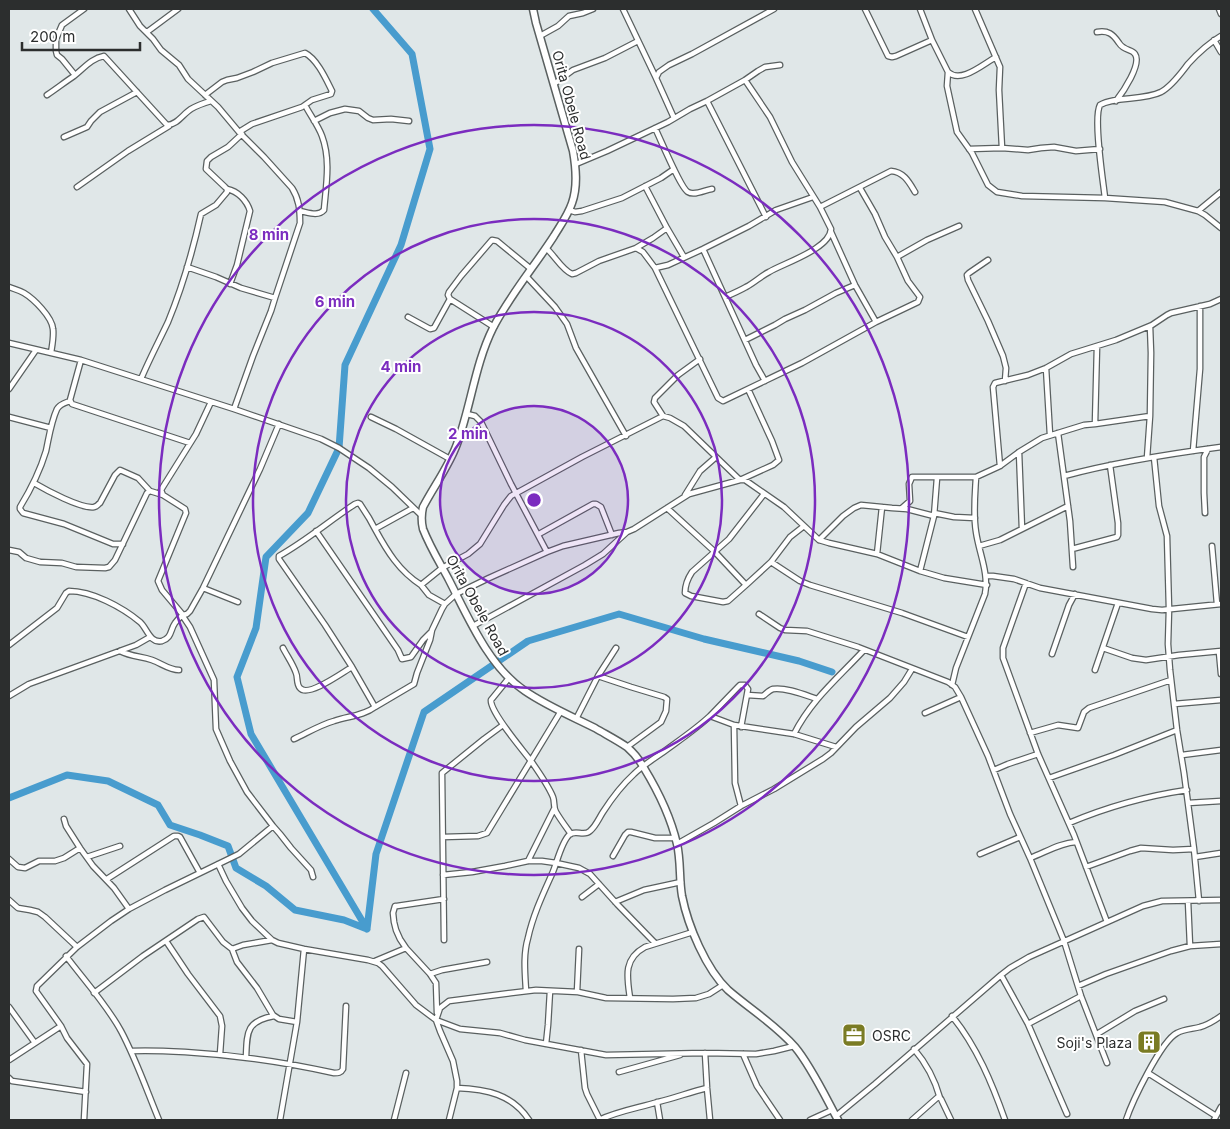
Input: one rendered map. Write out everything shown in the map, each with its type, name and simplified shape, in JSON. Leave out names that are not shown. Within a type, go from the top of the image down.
[{"type":"main road","name":"Orita Obele Road","points":[[533,9],[576,164],[575,193],[569,210],[494,327],[477,374],[457,445],[428,498],[421,515],[423,529],[473,626],[496,664],[525,691],[627,748],[643,766],[662,803],[676,841],[685,911],[710,966],[723,986],[772,1025],[794,1046],[809,1068],[835,1115]]},
{"type":"street","points":[[74,75],[57,55],[56,39],[62,25],[84,9]]},
{"type":"street","points":[[128,9],[161,50],[179,66],[188,79],[264,156],[296,194],[300,211],[300,223],[271,311],[234,409]]},
{"type":"street","points":[[147,32],[178,9]]},
{"type":"street","points":[[540,36],[558,26],[569,16],[583,14],[594,9]]},
{"type":"street","points":[[623,9],[674,118]]},
{"type":"street","points":[[656,78],[659,72],[669,65],[774,9]]},
{"type":"street","points":[[865,9],[888,56],[896,56],[932,40]]},
{"type":"street","points":[[920,9],[932,40],[948,72],[954,76],[964,75],[996,57]]},
{"type":"street","points":[[976,9],[1000,67],[998,90],[1002,148]]},
{"type":"street","points":[[1219,9],[1221,14]]},
{"type":"street","points":[[1096,32],[1110,33],[1122,48],[1136,54],[1133,72],[1116,101]]},
{"type":"street","points":[[1105,198],[1097,114],[1100,105],[1161,92],[1170,85],[1208,44],[1221,36]]},
{"type":"street","points":[[1214,40],[1221,52]]},
{"type":"street","points":[[554,84],[573,70],[605,58],[638,41]]},
{"type":"street","points":[[205,96],[222,82],[305,53],[309,55],[322,72],[332,92],[331,95],[312,100],[305,105],[252,124],[240,133],[228,147],[207,161],[206,170],[227,189],[235,191],[247,203],[250,211],[230,284]]},
{"type":"street","points":[[47,95],[90,62],[104,56],[165,123],[170,126]]},
{"type":"street","points":[[576,164],[655,128],[745,80],[765,67],[780,65]]},
{"type":"street","points":[[948,72],[947,86],[955,127],[988,186],[996,192],[1022,196],[1165,202],[1198,211],[1206,215],[1221,228]]},
{"type":"street","points":[[745,80],[770,117],[792,162],[820,207],[855,284],[876,322]]},
{"type":"street","points":[[64,137],[87,127],[100,112],[137,92]]},
{"type":"street","points":[[77,187],[128,151],[170,126],[191,109],[211,101]]},
{"type":"street","points":[[707,101],[766,217]]},
{"type":"street","points":[[300,211],[319,214],[324,210],[327,176],[322,137],[305,105]]},
{"type":"street","points":[[314,121],[337,111],[345,110],[359,111],[373,120],[409,121]]},
{"type":"street","points":[[655,128],[685,190],[693,193],[712,189]]},
{"type":"street","points":[[969,149],[1002,148],[1028,150],[1054,147],[1076,151],[1100,149]]},
{"type":"street","points":[[569,210],[575,212],[582,211],[622,198],[674,169]]},
{"type":"street","points":[[820,207],[888,172],[895,171],[904,176],[915,192]]},
{"type":"street","points":[[645,186],[684,257]]},
{"type":"street","points":[[636,248],[643,252],[655,268],[718,398],[723,401],[802,363],[876,322],[914,304],[920,299],[884,237],[875,214],[860,188]]},
{"type":"street","points":[[141,379],[168,320],[187,267],[201,214],[216,205],[227,189]]},
{"type":"street","points":[[1198,211],[1221,192]]},
{"type":"street","points":[[655,268],[668,265],[703,249],[776,210],[813,197]]},
{"type":"street","points":[[897,257],[927,240],[959,226]]},
{"type":"street","points":[[546,248],[565,270],[572,274],[598,261],[636,248],[667,228]]},
{"type":"street","points":[[725,297],[745,288],[769,271],[811,251],[827,239],[831,232]]},
{"type":"street","points":[[494,327],[450,299],[449,292],[492,240],[497,241],[531,269]]},
{"type":"street","points":[[703,249],[765,381]]},
{"type":"street","points":[[988,260],[969,273],[967,277],[1000,347],[1006,368],[1005,381]]},
{"type":"street","points":[[187,267],[230,284],[275,298]]},
{"type":"street","points":[[526,276],[555,307],[567,324],[576,348],[626,436]]},
{"type":"street","points":[[745,340],[855,284]]},
{"type":"street","points":[[9,287],[24,293],[45,313],[53,329],[52,353]]},
{"type":"street","points":[[408,317],[430,328],[434,328],[450,299]]},
{"type":"street","points":[[1000,466],[993,387],[995,383],[1028,375],[1046,368],[1071,354],[1150,326],[1167,315],[1210,304],[1221,299]]},
{"type":"street","points":[[1194,451],[1200,369],[1200,306]]},
{"type":"street","points":[[1147,458],[1150,416],[1150,326]]},
{"type":"street","points":[[9,343],[81,360],[321,439],[339,448],[376,474],[421,515]]},
{"type":"street","points":[[1095,424],[1097,346]]},
{"type":"street","points":[[9,388],[36,350]]},
{"type":"street","points":[[700,359],[678,375],[655,398],[654,402],[663,416],[684,426],[740,480],[748,482],[784,507],[819,540],[878,554],[920,571],[944,578],[987,585]]},
{"type":"street","points":[[81,360],[70,401],[59,407],[51,428],[43,461],[34,483],[20,507],[21,512],[64,524],[113,544],[123,544]]},
{"type":"street","points":[[1046,368],[1050,435]]},
{"type":"street","points":[[294,739],[326,724],[368,713],[414,684],[432,630],[445,604],[456,594],[547,552],[579,542],[627,532],[684,497],[740,480],[773,465],[778,460],[772,441],[748,389]]},
{"type":"street","points":[[70,401],[72,404],[190,443]]},
{"type":"street","points":[[163,495],[161,490],[190,443],[211,402]]},
{"type":"street","points":[[467,414],[475,416],[481,422],[547,552]]},
{"type":"street","points":[[421,585],[442,568],[468,554],[480,544],[504,504],[511,496],[663,416]]},
{"type":"street","points":[[902,508],[910,501],[909,484],[912,477],[976,477],[1000,466],[1042,438],[1050,435],[1084,425],[1150,416]]},
{"type":"street","points":[[9,417],[51,428]]},
{"type":"street","points":[[371,417],[450,459]]},
{"type":"street","points":[[9,645],[57,608],[68,591],[101,598],[112,603],[140,622],[153,640],[158,642],[166,639],[182,615],[190,612],[203,588],[260,469],[279,424]]},
{"type":"street","points":[[1058,433],[1068,506],[1073,566]]},
{"type":"street","points":[[1064,476],[1147,458],[1221,448]]},
{"type":"street","points":[[1205,514],[1204,457],[1208,449]]},
{"type":"street","points":[[1200,450],[1204,457]]},
{"type":"street","points":[[1020,452],[1022,529]]},
{"type":"street","points":[[684,497],[700,471],[716,457]]},
{"type":"street","points":[[1154,457],[1159,506],[1167,536],[1170,609],[1168,644],[1171,680],[1194,849],[1199,901]]},
{"type":"street","points":[[1072,549],[1117,537],[1118,535],[1110,465]]},
{"type":"street","points":[[34,483],[80,505],[91,507],[100,503],[115,474],[120,470],[138,478],[150,491],[163,495],[185,509],[186,513],[158,581],[162,590],[190,627],[214,680],[216,729],[230,762],[247,792],[300,859],[311,870],[313,877]]},
{"type":"street","points":[[952,685],[956,668],[987,585],[974,518],[976,477]]},
{"type":"street","points":[[920,571],[934,514],[937,478]]},
{"type":"street","points":[[9,550],[19,552],[26,558],[40,562],[76,567],[109,567],[115,560],[147,493],[150,491]]},
{"type":"street","points":[[764,494],[729,539],[692,572],[685,589],[688,595],[724,602],[728,601],[770,562],[790,538],[804,526]]},
{"type":"street","points":[[375,707],[352,667],[279,559],[279,556],[301,543],[336,516],[360,504],[387,551],[400,567],[411,579],[421,585],[429,595],[445,604]]},
{"type":"street","points":[[539,534],[596,504],[601,507],[612,535]]},
{"type":"street","points":[[819,540],[843,516],[857,506],[865,504],[954,517],[974,518]]},
{"type":"street","points":[[978,546],[1000,540],[1068,506]]},
{"type":"street","points":[[878,554],[882,507]]},
{"type":"street","points":[[375,529],[413,508]]},
{"type":"street","points":[[667,508],[715,552],[746,585]]},
{"type":"street","points":[[316,531],[398,650],[402,659],[411,657],[432,630]]},
{"type":"street","points":[[473,626],[585,565],[602,554],[627,532]]},
{"type":"street","points":[[986,576],[1014,579],[1048,589],[1152,609],[1219,604],[1212,546]]},
{"type":"street","points":[[770,562],[810,586],[902,613],[968,637]]},
{"type":"street","points":[[1026,583],[1013,617],[1003,653],[1038,754],[1076,842],[1107,922]]},
{"type":"street","points":[[203,588],[238,602]]},
{"type":"street","points":[[1052,654],[1069,605],[1075,594]]},
{"type":"street","points":[[1095,670],[1118,603]]},
{"type":"street","points":[[759,614],[780,628],[807,631],[864,650],[952,685],[961,697],[994,770],[1064,941],[1081,996],[1107,1063]]},
{"type":"street","points":[[9,696],[29,684],[136,645],[150,637]]},
{"type":"street","points":[[283,648],[296,673],[298,686],[303,690],[322,686],[352,667]]},
{"type":"street","points":[[576,718],[598,676],[616,648]]},
{"type":"street","points":[[1103,648],[1139,660],[1220,651],[1221,674]]},
{"type":"street","points":[[794,734],[817,699],[864,650]]},
{"type":"street","points":[[120,651],[135,657],[153,660],[174,670],[179,670]]},
{"type":"street","points":[[614,856],[625,835],[631,832],[676,841],[714,823],[741,806],[774,790],[823,759],[898,689],[912,669]]},
{"type":"street","points":[[598,676],[667,699],[666,711],[661,722],[627,748]]},
{"type":"street","points":[[509,678],[491,701],[491,704],[517,745],[531,761],[554,799],[554,809],[528,861]]},
{"type":"street","points":[[1030,733],[1058,725],[1078,728],[1084,712],[1089,708],[1171,680]]},
{"type":"street","points":[[526,991],[525,958],[528,938],[543,894],[568,836],[575,832],[584,834],[592,830],[598,818],[630,777],[689,734],[710,716],[740,685],[745,685],[747,687],[741,726]]},
{"type":"street","points":[[746,695],[763,696],[774,689],[790,691],[817,699]]},
{"type":"street","points":[[925,713],[961,697]]},
{"type":"street","points":[[1174,704],[1221,700]]},
{"type":"street","points":[[443,838],[478,836],[487,832],[561,711]]},
{"type":"street","points":[[710,716],[734,726],[794,734],[836,747]]},
{"type":"street","points":[[444,940],[442,774],[503,725]]},
{"type":"street","points":[[734,726],[735,783],[741,806]]},
{"type":"street","points":[[1049,778],[1177,730]]},
{"type":"street","points":[[1182,755],[1221,750]]},
{"type":"street","points":[[994,770],[1038,754]]},
{"type":"street","points":[[1068,823],[1095,812],[1136,800],[1186,790]]},
{"type":"street","points":[[1188,803],[1221,801]]},
{"type":"street","points":[[554,809],[571,834]]},
{"type":"street","points":[[64,819],[66,826],[80,848],[93,866],[107,879],[129,909]]},
{"type":"street","points":[[84,1120],[87,1064],[67,1038],[36,988],[66,956],[96,931],[129,909],[239,854],[273,826]]},
{"type":"street","points":[[107,879],[174,836],[180,837],[200,873]]},
{"type":"street","points":[[980,854],[1020,837]]},
{"type":"street","points":[[1030,858],[1062,844],[1076,842]]},
{"type":"street","points":[[87,857],[120,846]]},
{"type":"street","points":[[9,859],[18,868],[25,868],[39,861],[55,861],[64,858],[80,848]]},
{"type":"street","points":[[1086,867],[1141,848],[1194,849]]},
{"type":"street","points":[[1195,858],[1221,853]]},
{"type":"street","points":[[444,875],[472,872],[528,861],[542,861],[579,868],[584,870],[599,884],[655,943]]},
{"type":"street","points":[[218,864],[242,908],[252,921],[272,940],[304,949],[375,962],[382,966],[416,1005],[460,1029],[500,1033],[526,1040],[606,1055],[743,1054],[762,1053],[794,1046]]},
{"type":"street","points":[[615,902],[644,890],[680,882]]},
{"type":"street","points":[[582,897],[599,884]]},
{"type":"street","points":[[444,899],[395,906],[393,913],[396,930],[406,948],[430,974],[436,984],[437,1018],[453,1061],[457,1081],[450,1120]]},
{"type":"street","points":[[9,900],[18,908],[38,912],[76,947]]},
{"type":"street","points":[[810,1120],[835,1115],[1001,975],[1029,957],[1154,902],[1221,900]]},
{"type":"street","points":[[1188,901],[1190,946]]},
{"type":"street","points":[[94,993],[143,956],[198,919],[204,917],[232,949],[237,962],[257,988],[274,1016],[297,1022]]},
{"type":"street","points":[[630,998],[628,969],[630,961],[637,951],[655,943],[693,932]]},
{"type":"street","points":[[232,949],[272,940]]},
{"type":"street","points":[[166,941],[220,1016],[222,1026],[220,1054]]},
{"type":"street","points":[[1078,986],[1190,946],[1221,944]]},
{"type":"street","points":[[375,962],[406,948]]},
{"type":"street","points":[[280,1120],[297,1022],[304,949]]},
{"type":"street","points":[[577,992],[579,949]]},
{"type":"street","points":[[66,956],[120,1030],[131,1051],[159,1120]]},
{"type":"street","points":[[430,974],[488,962]]},
{"type":"street","points":[[1001,975],[1028,1024],[1067,1114]]},
{"type":"street","points":[[437,1018],[440,1008],[449,1001],[526,991],[577,992],[596,996],[673,999],[696,998],[709,994],[723,986]]},
{"type":"street","points":[[546,1044],[550,991]]},
{"type":"street","points":[[1028,1024],[1081,996]]},
{"type":"street","points":[[1097,1034],[1135,1011],[1164,999]]},
{"type":"street","points":[[131,1051],[146,1050],[220,1054],[290,1064],[334,1073],[342,1072],[346,1006]]},
{"type":"street","points":[[9,1007],[35,1043]]},
{"type":"street","points":[[246,1058],[249,1030],[258,1020],[274,1016]]},
{"type":"street","points":[[952,1016],[964,1030],[988,1075],[1003,1120]]},
{"type":"street","points":[[1126,1120],[1132,1102],[1166,1044],[1176,1034],[1207,1024],[1221,1016]]},
{"type":"street","points":[[9,1060],[61,1026]]},
{"type":"street","points":[[914,1049],[924,1060],[951,1120]]},
{"type":"street","points":[[581,1050],[585,1088],[600,1120],[627,1109],[707,1088]]},
{"type":"street","points":[[706,1053],[710,1120]]},
{"type":"street","points":[[619,1072],[686,1054]]},
{"type":"street","points":[[743,1054],[756,1086],[780,1120]]},
{"type":"street","points":[[394,1120],[406,1073]]},
{"type":"street","points":[[1148,1073],[1215,1118],[1221,1107]]},
{"type":"street","points":[[9,1078],[26,1083],[86,1092]]},
{"type":"street","points":[[456,1088],[480,1089],[497,1094],[511,1101],[529,1120]]},
{"type":"street","points":[[912,1120],[937,1098],[940,1098]]},
{"type":"street","points":[[657,1102],[660,1120]]},
{"type":"waterway","points":[[367,929],[251,734],[237,677],[256,628],[266,557],[308,513],[339,448],[345,365],[401,245],[430,149],[412,54],[373,9]]},
{"type":"waterway","points":[[9,798],[67,775],[108,781],[158,805],[170,825],[228,846],[236,868],[266,886],[295,910],[344,920],[367,929],[376,854],[424,712],[528,641],[619,614],[704,639],[799,661],[832,672]]},
{"type":"place","name":"OSRC","points":[[854,1035]]},
{"type":"place","name":"Soji's Plaza","points":[[1149,1042]]}]
